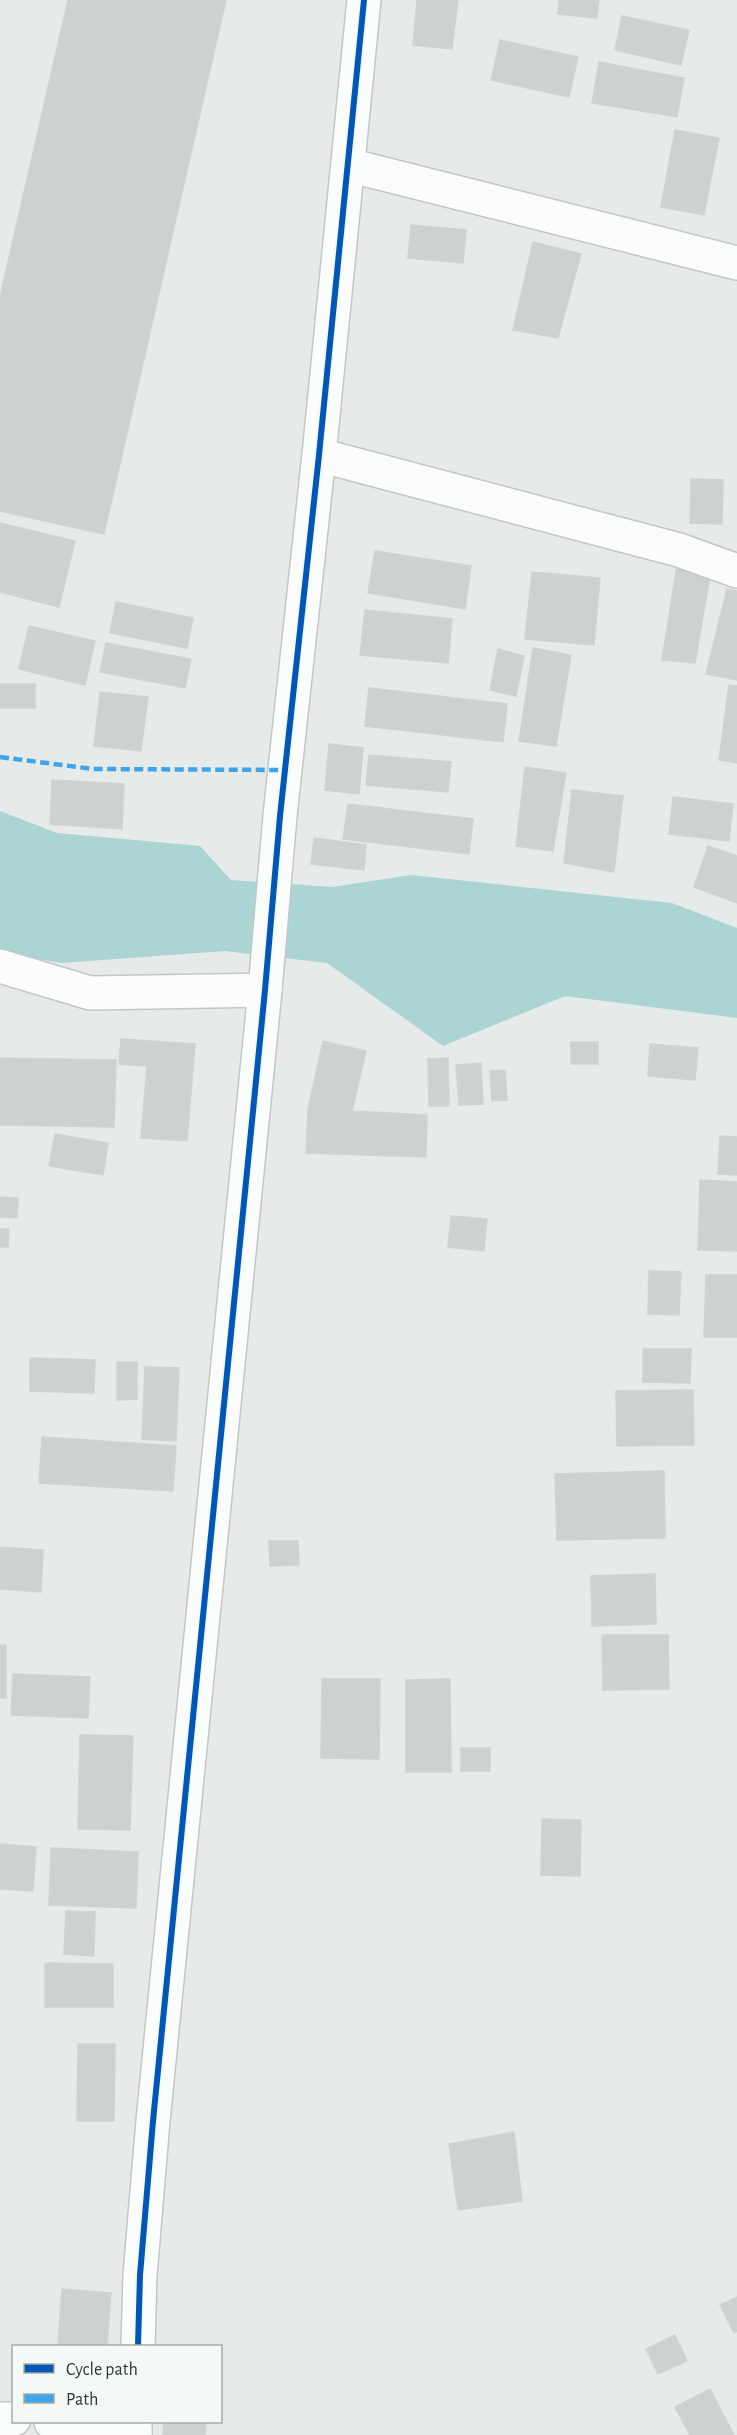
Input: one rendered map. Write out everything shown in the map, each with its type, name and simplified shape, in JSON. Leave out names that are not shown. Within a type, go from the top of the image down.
[{"type":"street","points":[[138,2345],[140,2275],[153,2121],[280,816],[319,455],[363,0]]},
{"type":"street","points":[[348,165],[737,263]]},
{"type":"street","points":[[319,455],[679,550],[737,571]]},
{"type":"street","points":[[0,966],[90,993],[266,977]]},
{"type":"street","points":[[72,2423],[135,2429]]},
{"type":"water","points":[[0,811],[57,833],[200,846],[231,880],[332,887],[411,875],[672,903],[737,928],[737,1018],[565,996],[443,1046],[327,963],[225,951],[61,963],[0,952]]},
{"type":"building","points":[[68,0],[226,0],[104,534],[0,511],[0,297]]},
{"type":"building","points":[[417,0],[458,0],[452,49],[413,45]]},
{"type":"building","points":[[559,0],[599,0],[597,18],[558,14]]},
{"type":"building","points":[[622,16],[689,30],[681,65],[615,50]]},
{"type":"building","points":[[500,40],[578,57],[569,97],[491,80]]},
{"type":"building","points":[[599,62],[684,78],[677,117],[592,103]]},
{"type":"building","points":[[675,130],[719,138],[704,215],[661,207]]},
{"type":"building","points":[[411,225],[466,230],[463,263],[408,258]]},
{"type":"building","points":[[533,242],[581,254],[558,338],[513,330]]},
{"type":"building","points":[[691,479],[723,480],[722,524],[690,523]]},
{"type":"building","points":[[0,523],[75,541],[59,607],[0,592]]},
{"type":"building","points":[[375,551],[471,566],[465,609],[368,593]]},
{"type":"building","points":[[677,565],[711,570],[695,663],[662,660]]},
{"type":"building","points":[[532,572],[600,578],[594,645],[525,639]]},
{"type":"building","points":[[727,589],[737,591],[737,680],[706,674]]},
{"type":"building","points":[[116,602],[193,618],[187,648],[110,633]]},
{"type":"building","points":[[365,610],[452,619],[448,663],[360,655]]},
{"type":"building","points":[[29,626],[95,641],[85,685],[19,669]]},
{"type":"building","points":[[106,643],[191,659],[185,688],[100,672]]},
{"type":"building","points":[[533,648],[571,655],[556,746],[519,741]]},
{"type":"building","points":[[498,649],[524,656],[516,696],[490,690]]},
{"type":"building","points":[[0,684],[35,684],[35,708],[0,708]]},
{"type":"building","points":[[729,685],[737,686],[737,763],[719,760]]},
{"type":"building","points":[[369,688],[507,704],[503,742],[365,726]]},
{"type":"building","points":[[100,692],[148,697],[141,751],[94,746]]},
{"type":"building","points":[[329,744],[363,748],[359,794],[325,790]]},
{"type":"building","points":[[369,755],[451,762],[448,792],[366,785]]},
{"type":"building","points":[[525,767],[566,773],[553,851],[516,846]]},
{"type":"building","points":[[52,780],[124,784],[122,829],[50,824]]},
{"type":"building","points":[[572,790],[623,796],[614,872],[564,863]]},
{"type":"building","points":[[673,797],[733,804],[729,841],[669,834]]},
{"type":"building","points":[[348,804],[473,819],[469,854],[343,839]]},
{"type":"building","points":[[314,838],[366,845],[364,870],[311,864]]},
{"type":"building","points":[[708,846],[737,856],[737,903],[694,887]]},
{"type":"building","points":[[121,1039],[195,1044],[187,1141],[141,1138],[147,1066],[119,1064]]},
{"type":"building","points":[[323,1041],[366,1051],[352,1111],[427,1115],[426,1157],[306,1153],[308,1109]]},
{"type":"building","points":[[571,1042],[598,1042],[598,1064],[571,1064]]},
{"type":"building","points":[[650,1044],[698,1048],[695,1080],[648,1076]]},
{"type":"building","points":[[0,1058],[116,1060],[114,1127],[0,1125]]},
{"type":"building","points":[[448,1058],[449,1106],[429,1106],[428,1059]]},
{"type":"building","points":[[481,1063],[483,1104],[459,1105],[456,1065]]},
{"type":"building","points":[[505,1070],[507,1100],[492,1101],[490,1071]]},
{"type":"building","points":[[55,1134],[108,1143],[103,1175],[49,1166]]},
{"type":"building","points":[[720,1136],[737,1137],[737,1175],[718,1174]]},
{"type":"building","points":[[700,1180],[737,1182],[737,1251],[698,1250]]},
{"type":"building","points":[[0,1197],[18,1198],[17,1218],[0,1217]]},
{"type":"building","points":[[451,1216],[487,1219],[484,1251],[448,1247]]},
{"type":"building","points":[[0,1229],[9,1229],[8,1247],[0,1247]]},
{"type":"building","points":[[649,1271],[681,1272],[679,1315],[648,1314]]},
{"type":"building","points":[[706,1275],[737,1275],[737,1337],[704,1337]]},
{"type":"building","points":[[643,1349],[691,1349],[690,1383],[643,1382]]},
{"type":"building","points":[[30,1358],[95,1360],[94,1393],[30,1391]]},
{"type":"building","points":[[117,1362],[137,1362],[137,1399],[117,1400]]},
{"type":"building","points":[[145,1367],[179,1368],[176,1441],[142,1439]]},
{"type":"building","points":[[693,1390],[694,1445],[617,1446],[616,1391]]},
{"type":"building","points":[[42,1437],[176,1446],[173,1491],[39,1483]]},
{"type":"building","points":[[664,1471],[665,1538],[557,1540],[555,1474]]},
{"type":"building","points":[[269,1541],[298,1541],[299,1565],[270,1566]]},
{"type":"building","points":[[0,1547],[43,1550],[41,1592],[0,1589]]},
{"type":"building","points":[[655,1574],[656,1624],[592,1626],[591,1576]]},
{"type":"building","points":[[602,1635],[668,1635],[669,1689],[603,1690]]},
{"type":"building","points":[[0,1645],[6,1645],[6,1698],[0,1698]]},
{"type":"building","points":[[13,1674],[90,1677],[88,1718],[11,1715]]},
{"type":"building","points":[[322,1679],[380,1679],[379,1759],[321,1758]]},
{"type":"building","points":[[450,1679],[451,1772],[406,1772],[406,1680]]},
{"type":"building","points":[[80,1735],[133,1736],[130,1830],[78,1829]]},
{"type":"building","points":[[461,1748],[490,1748],[490,1771],[461,1771]]},
{"type":"building","points":[[542,1819],[581,1820],[580,1876],[541,1875]]},
{"type":"building","points":[[0,1844],[36,1847],[33,1891],[0,1889]]},
{"type":"building","points":[[51,1848],[138,1852],[136,1908],[49,1905]]},
{"type":"building","points":[[66,1911],[95,1912],[94,1956],[64,1954]]},
{"type":"building","points":[[45,1963],[113,1964],[113,2007],[45,2007]]},
{"type":"building","points":[[78,2044],[115,2044],[114,2121],[77,2121]]},
{"type":"building","points":[[514,2132],[522,2201],[458,2210],[449,2144]]},
{"type":"building","points":[[62,2289],[111,2293],[107,2345],[58,2345]]},
{"type":"building","points":[[737,2297],[737,2331],[734,2333],[720,2305]]},
{"type":"building","points":[[675,2335],[687,2361],[658,2374],[646,2349]]},
{"type":"building","points":[[710,2389],[734,2435],[690,2435],[675,2407]]},
{"type":"building","points":[[164,2423],[206,2423],[205,2435],[163,2435]]},
{"type":"marked path","points":[[0,757],[93,769],[285,770]]},
{"type":"cycle path","points":[[138,2345],[140,2275],[153,2121],[265,990],[280,816],[319,455],[364,0]]}]
